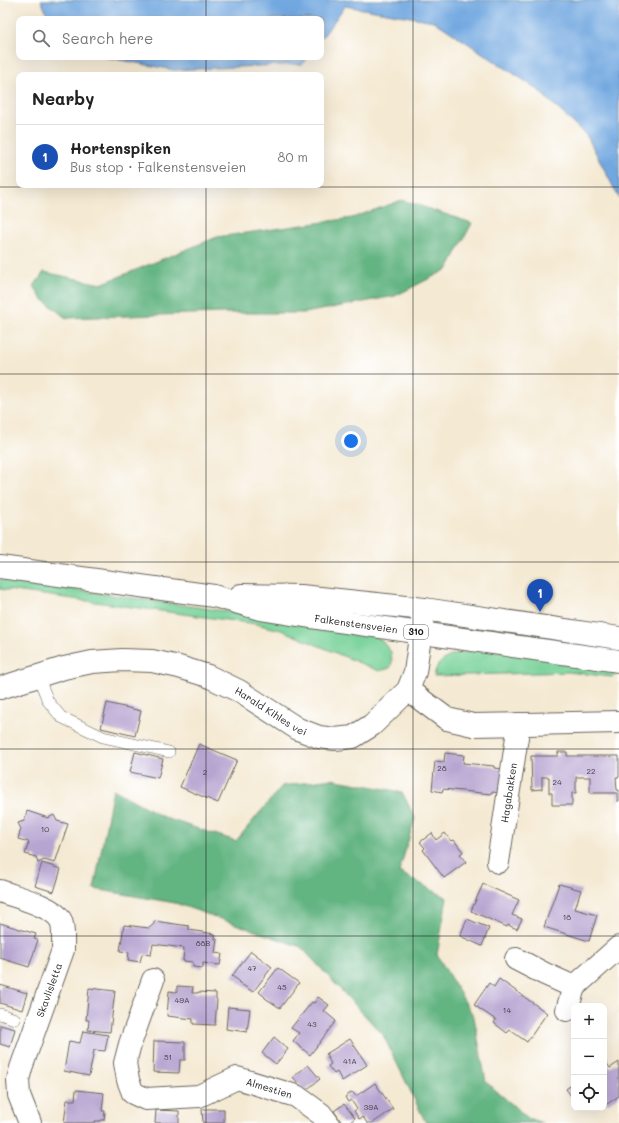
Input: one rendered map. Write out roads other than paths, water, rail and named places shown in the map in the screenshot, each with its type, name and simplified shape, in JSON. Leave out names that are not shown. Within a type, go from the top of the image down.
[{"type":"street","name":"Falkenstensveien","points":[[0,567],[214,596],[260,609],[619,661]]},
{"type":"street","name":"Falkenstensveien","points":[[214,596],[301,596],[424,609],[619,638]]},
{"type":"street","name":"Harald Kihles vei","points":[[0,688],[64,668],[92,662],[122,660],[152,661],[208,676],[239,691],[298,729],[319,737],[335,739],[353,737],[372,725],[408,690],[415,672],[424,609]]},
{"type":"street","points":[[408,690],[447,719],[473,725],[619,722]]},
{"type":"street","name":"Hagabakken","points":[[498,862],[519,724]]},
{"type":"street","name":"Skavlisletta","points":[[0,891],[47,908],[60,919],[63,935],[63,950],[18,1080],[19,1095],[30,1123]]},
{"type":"street","points":[[567,1010],[574,987],[619,947]]},
{"type":"street","points":[[516,959],[574,987]]},
{"type":"street","name":"Almestien","points":[[152,980],[125,1063],[128,1080],[133,1093],[146,1099],[199,1096],[237,1078],[296,1096],[321,1114],[328,1123]]},
{"type":"lane","points":[[38,676],[48,701],[61,717],[103,737],[169,752]]},
{"type":"lane","points":[[0,1014],[15,1019]]},
{"type":"water","points":[[41,0],[619,0],[619,198],[587,136],[537,89],[434,21],[345,6],[324,35],[324,16],[48,16]]},
{"type":"water","points":[[121,60],[306,60],[303,64],[174,70]]},
{"type":"place","name":"Hortenspiken","points":[[540,612]]}]
